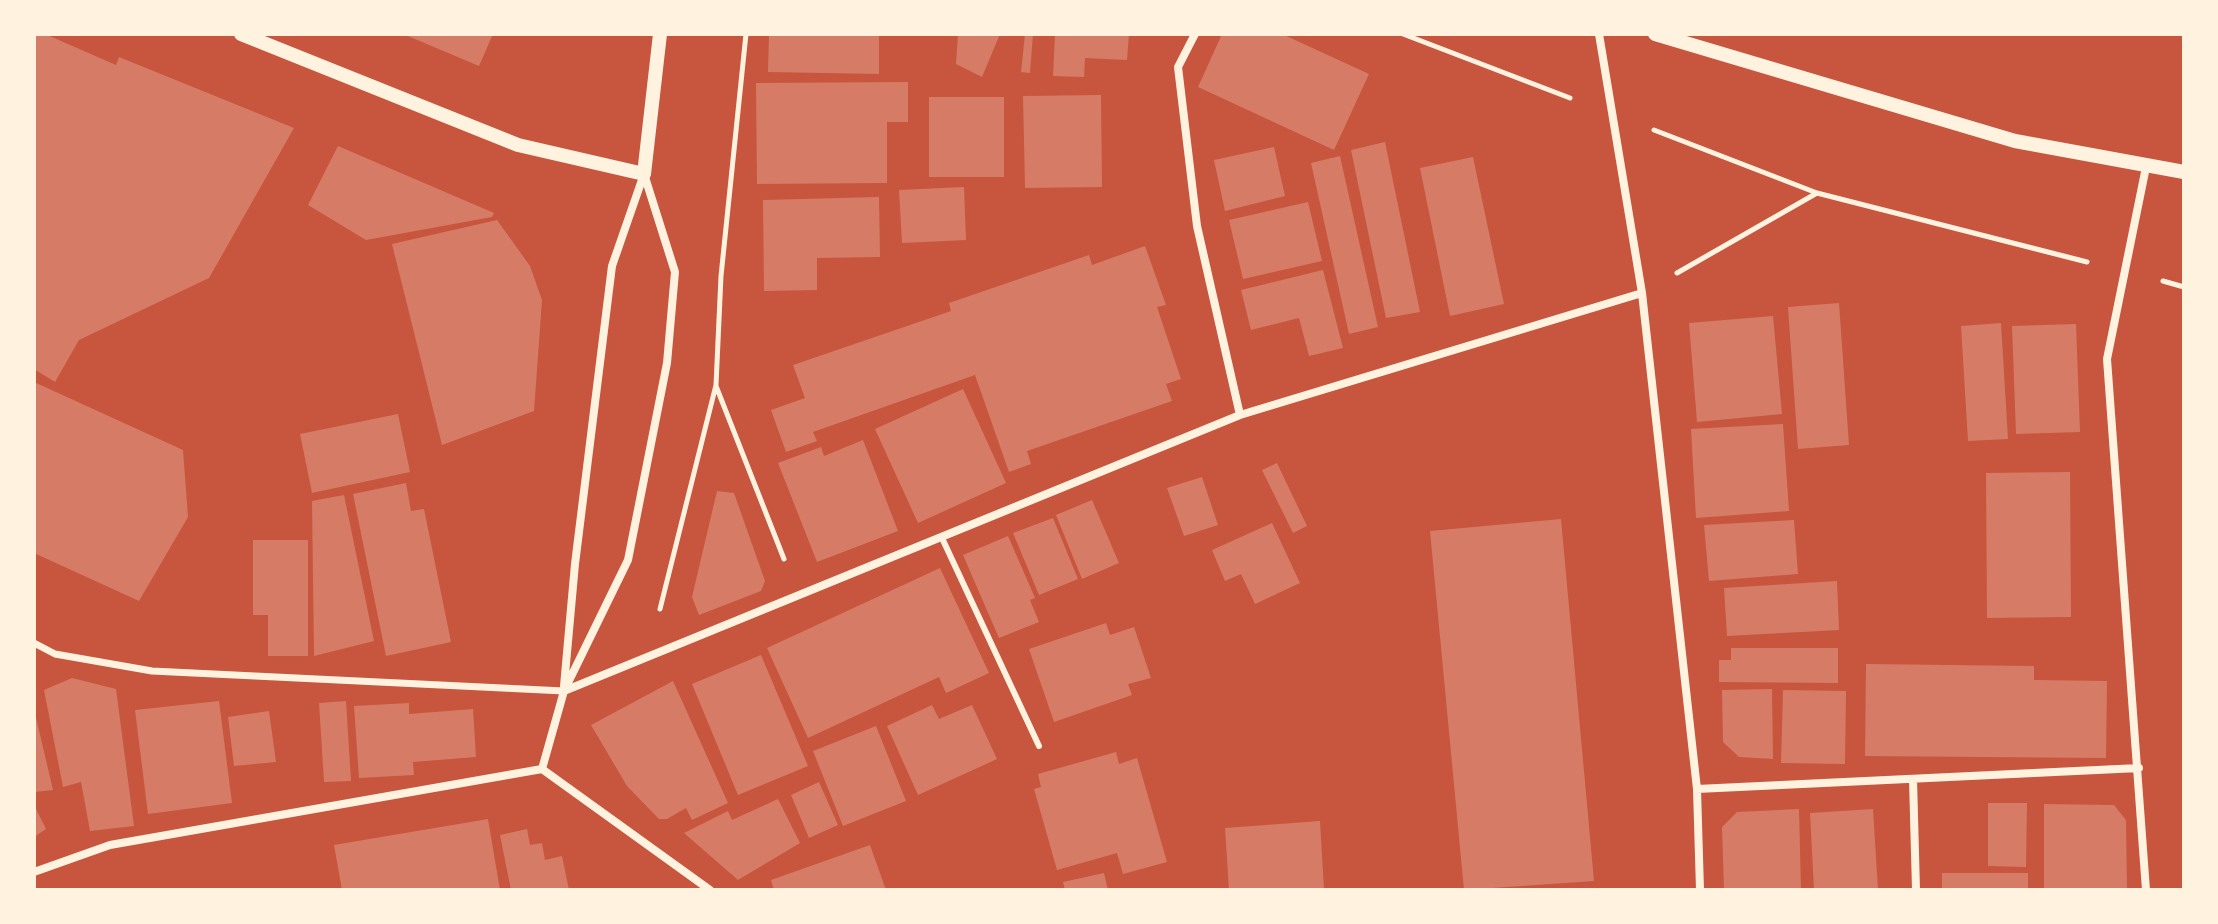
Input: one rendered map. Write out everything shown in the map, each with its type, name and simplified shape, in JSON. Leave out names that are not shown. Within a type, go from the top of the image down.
[{"type":"street","points":[[241,34],[518,145],[644,174]]},
{"type":"street","points":[[564,691],[575,564],[612,266],[644,174],[660,34]]},
{"type":"street","points":[[1195,34],[1178,67],[1181,96],[1197,226],[1240,415]]},
{"type":"street","points":[[1599,34],[1642,293],[1697,789],[1700,890]]},
{"type":"street","points":[[1655,34],[2015,141],[2184,172]]},
{"type":"street","points":[[2146,167],[2107,359],[2146,890]]},
{"type":"street","points":[[542,769],[564,691],[628,560],[667,363],[675,272],[644,174]]},
{"type":"street","points":[[34,643],[55,654],[152,671],[564,691],[1240,415],[1642,293]]},
{"type":"street","points":[[1697,789],[2139,768]]},
{"type":"street","points":[[34,872],[110,845],[542,769],[710,890]]},
{"type":"street","points":[[1913,779],[1916,890]]},
{"type":"lane","points":[[942,538],[1039,746]]},
{"type":"path","points":[[1403,34],[1817,193],[2184,287]]},
{"type":"path","points":[[1642,293],[1817,193]]},
{"type":"path","points":[[716,385],[799,596]]},
{"type":"building","points":[[34,34],[45,34],[116,65],[119,57],[294,128],[209,278],[79,340],[55,382],[34,369]]},
{"type":"building","points":[[403,34],[493,34],[479,66]]},
{"type":"building","points":[[769,34],[879,34],[879,74],[768,72]]},
{"type":"building","points":[[958,34],[1000,34],[982,77],[956,64]]},
{"type":"building","points":[[1025,34],[1033,34],[1030,73],[1021,72]]},
{"type":"building","points":[[1055,34],[1129,34],[1127,60],[1085,58],[1084,77],[1053,76]]},
{"type":"building","points":[[1222,34],[1282,34],[1369,74],[1334,150],[1198,87]]},
{"type":"building","points":[[908,82],[908,122],[887,122],[887,183],[757,184],[756,83]]},
{"type":"building","points":[[1101,95],[1102,187],[1025,188],[1023,96]]},
{"type":"building","points":[[929,97],[1004,97],[1004,177],[929,177]]},
{"type":"building","points":[[1385,142],[1420,312],[1386,318],[1351,150]]},
{"type":"building","points":[[338,146],[494,213],[492,217],[366,240],[308,205]]},
{"type":"building","points":[[1274,147],[1285,196],[1225,211],[1214,160]]},
{"type":"building","points":[[1340,156],[1378,327],[1349,334],[1311,163]]},
{"type":"building","points":[[1473,157],[1504,304],[1450,316],[1420,168]]},
{"type":"building","points":[[964,187],[966,240],[902,243],[899,190]]},
{"type":"building","points":[[879,197],[880,257],[817,258],[817,290],[764,291],[763,200]]},
{"type":"building","points":[[1308,202],[1322,261],[1243,279],[1229,220]]},
{"type":"building","points":[[497,220],[530,266],[542,300],[534,411],[442,445],[392,244]]},
{"type":"building","points":[[1145,246],[1166,305],[1157,307],[1181,379],[1166,384],[1172,401],[1027,451],[1031,464],[1009,472],[975,375],[813,432],[817,441],[786,452],[771,410],[805,398],[793,365],[951,311],[949,303],[1089,255],[1092,265]]},
{"type":"building","points":[[1323,270],[1343,348],[1309,356],[1299,318],[1251,330],[1241,290]]},
{"type":"building","points":[[1839,303],[1849,445],[1798,449],[1788,307]]},
{"type":"building","points":[[1773,316],[1782,414],[1697,422],[1689,323]]},
{"type":"building","points":[[2001,323],[2008,439],[1968,441],[1961,326]]},
{"type":"building","points":[[2076,324],[2080,432],[2016,434],[2012,326]]},
{"type":"building","points":[[34,382],[183,450],[188,517],[139,601],[34,553]]},
{"type":"building","points":[[963,389],[1006,483],[918,523],[875,429]]},
{"type":"building","points":[[398,414],[410,472],[312,493],[300,434]]},
{"type":"building","points":[[1783,424],[1789,511],[1696,518],[1691,429]]},
{"type":"building","points":[[863,440],[898,531],[817,562],[778,463],[821,447],[824,456]]},
{"type":"building","points":[[1277,463],[1307,526],[1293,533],[1262,470]]},
{"type":"building","points":[[2070,472],[2071,617],[1987,618],[1986,473]]},
{"type":"building","points":[[1202,477],[1218,525],[1184,536],[1167,488]]},
{"type":"building","points":[[406,483],[411,511],[424,509],[451,642],[386,656],[353,494]]},
{"type":"building","points":[[717,491],[734,493],[765,581],[761,591],[699,615],[692,597]]},
{"type":"building","points":[[344,495],[374,641],[314,656],[312,501]]},
{"type":"building","points":[[1092,500],[1119,563],[1082,579],[1056,515]]},
{"type":"building","points":[[1053,518],[1078,579],[1039,595],[1013,533]]},
{"type":"building","points":[[1561,519],[1594,881],[1464,890],[1430,531]]},
{"type":"building","points":[[1794,520],[1798,574],[1709,581],[1704,525]]},
{"type":"building","points":[[1272,523],[1300,583],[1255,604],[1241,574],[1225,581],[1212,550]]},
{"type":"building","points":[[1008,536],[1035,598],[1030,600],[1039,622],[999,638],[963,555]]},
{"type":"building","points":[[253,540],[308,540],[308,656],[268,656],[268,615],[253,615]]},
{"type":"building","points":[[940,568],[989,673],[946,693],[939,677],[808,738],[767,648]]},
{"type":"building","points":[[1837,581],[1839,630],[1727,636],[1724,588]]},
{"type":"building","points":[[1106,623],[1110,635],[1134,627],[1151,678],[1128,684],[1132,695],[1054,722],[1029,649]]},
{"type":"building","points":[[1731,648],[1838,648],[1838,683],[1719,682],[1719,660],[1731,660]]},
{"type":"building","points":[[761,655],[808,766],[738,795],[692,684]]},
{"type":"building","points":[[1866,664],[2034,666],[2034,680],[2107,681],[2106,758],[1865,756]]},
{"type":"building","points":[[72,678],[116,689],[134,826],[90,831],[81,782],[63,787],[44,690]]},
{"type":"building","points":[[673,681],[728,803],[692,820],[686,808],[667,819],[659,819],[627,786],[591,725]]},
{"type":"building","points":[[1772,689],[1773,759],[1739,757],[1723,742],[1722,690]]},
{"type":"building","points":[[1783,690],[1846,691],[1845,764],[1781,763]]},
{"type":"building","points":[[219,701],[232,803],[148,814],[135,710]]},
{"type":"building","points":[[346,701],[351,781],[324,782],[319,703]]},
{"type":"building","points":[[409,703],[409,714],[473,709],[476,757],[413,762],[414,775],[359,778],[354,706]]},
{"type":"building","points":[[932,705],[939,719],[972,705],[997,759],[918,795],[887,726]]},
{"type":"building","points":[[34,709],[53,790],[34,792]]},
{"type":"building","points":[[269,711],[276,762],[234,766],[228,717]]},
{"type":"building","points":[[876,726],[906,801],[843,826],[813,751]]},
{"type":"building","points":[[1116,752],[1119,764],[1137,758],[1167,862],[1123,874],[1117,853],[1057,870],[1034,789],[1041,787],[1038,774]]},
{"type":"building","points":[[819,782],[838,825],[809,838],[791,795]]},
{"type":"building","points":[[778,799],[800,843],[738,880],[684,833],[728,811],[732,820]]},
{"type":"building","points":[[1988,803],[2027,803],[2026,867],[1988,866]]},
{"type":"building","points":[[2044,804],[2114,805],[2126,820],[2127,890],[2044,890]]},
{"type":"building","points":[[34,805],[46,829],[34,837]]},
{"type":"building","points":[[1799,809],[1801,890],[1724,890],[1722,827],[1737,812]]},
{"type":"building","points":[[1873,809],[1878,890],[1814,890],[1810,813]]},
{"type":"building","points":[[488,819],[500,890],[342,890],[334,845]]},
{"type":"building","points":[[1320,821],[1324,890],[1229,890],[1225,828]]},
{"type":"building","points":[[527,829],[530,845],[542,843],[545,860],[562,856],[569,890],[511,890],[500,835]]},
{"type":"building","points":[[870,845],[886,890],[774,890],[771,880]]},
{"type":"building","points":[[1104,873],[1108,890],[1065,890],[1063,882]]},
{"type":"building","points":[[1942,873],[2028,873],[2028,890],[1942,890]]}]
